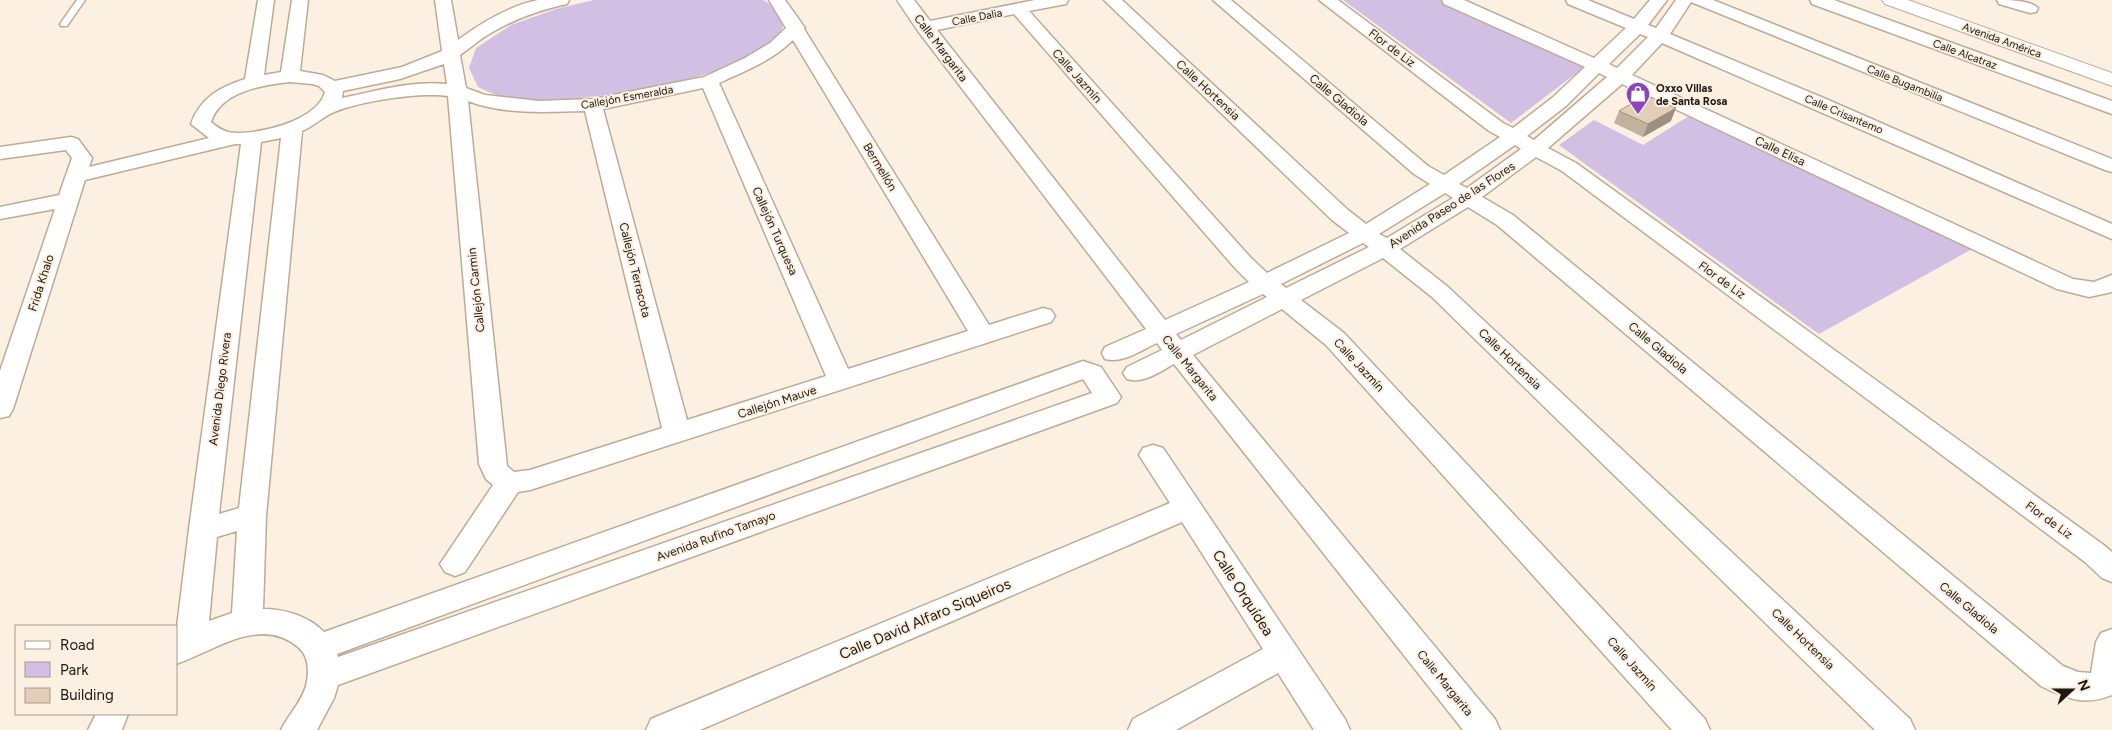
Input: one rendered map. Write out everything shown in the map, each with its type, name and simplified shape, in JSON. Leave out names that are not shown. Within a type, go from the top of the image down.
[{"type":"main road","name":"Avenida América","points":[[1891,0],[2112,80]]},
{"type":"main road","name":"Avenida América","points":[[1922,0],[2112,67]]},
{"type":"street","points":[[254,82],[266,0]]},
{"type":"street","points":[[290,76],[300,0]]},
{"type":"street","name":"Callejón Carmin","points":[[443,0],[457,91],[493,464],[496,472],[509,483]]},
{"type":"street","name":"Bermellón","points":[[777,0],[796,28],[982,334]]},
{"type":"street","name":"Calle Margarita","points":[[905,0],[1162,333],[1483,730]]},
{"type":"street","name":"Calle Dalia","points":[[924,27],[1060,0]]},
{"type":"street","name":"Calle Hortensia","points":[[1112,0],[1340,215],[1440,292],[1898,730]]},
{"type":"street","name":"Calle Gladiola","points":[[1221,0],[1421,170],[1505,220],[2052,676],[2071,686],[2084,689],[2097,688],[2106,683],[2112,642]]},
{"type":"street","name":"Flor de Liz","points":[[1327,0],[1496,127],[1568,167],[2087,548],[2112,570]]},
{"type":"street","name":"Calle Elisa","points":[[1450,0],[1620,76],[2065,284],[2089,290],[2103,288],[2112,282]]},
{"type":"street","name":"Calle Crisantemo","points":[[1574,0],[1660,35],[2112,232]]},
{"type":"street","name":"Avenida Paseo de las Flores","points":[[1178,352],[1284,298],[1374,241],[1444,184],[1514,137],[1559,102],[1638,26],[1659,0]]},
{"type":"street","name":"Avenida Paseo de las Flores","points":[[1162,333],[1264,283],[1374,241],[1467,198],[1536,148],[1620,76],[1660,35],[1684,0]]},
{"type":"street","name":"Calle Bugambilia","points":[[1698,0],[2112,166]]},
{"type":"street","name":"Calle Alcatraz","points":[[1818,0],[2112,108]]},
{"type":"street","points":[[2005,0],[2030,9]]},
{"type":"street","points":[[332,87],[410,70],[451,53],[489,26],[553,1]]},
{"type":"street","name":"Calle Jazmín","points":[[1018,9],[1243,263],[1264,283],[1335,339],[1693,730]]},
{"type":"street","name":"Callejón Esmeralda","points":[[326,108],[403,91],[431,88],[457,91],[481,100],[506,104],[539,107],[593,105],[709,82],[751,62],[776,47],[796,28]]},
{"type":"street","points":[[80,167],[242,138],[292,128],[306,122],[326,108],[332,100],[334,93],[332,87],[324,80],[309,76],[290,76],[254,82],[236,89],[208,106],[202,115],[201,124],[206,131],[217,136],[242,138]]},
{"type":"street","name":"Callejón Turquesa","points":[[709,82],[841,381]]},
{"type":"street","name":"Callejón Terracota","points":[[593,105],[677,434]]},
{"type":"street","points":[[247,624],[252,516],[292,128]]},
{"type":"street","points":[[80,167],[140,147],[206,131]]},
{"type":"street","name":"Avenida Diego Rivera","points":[[184,646],[203,529],[242,138]]},
{"type":"street","points":[[0,153],[71,143],[80,167]]},
{"type":"street","name":"Frida Khalo","points":[[0,409],[80,167]]},
{"type":"street","points":[[0,213],[69,200]]},
{"type":"street","name":"Callejón Mauve","points":[[509,483],[530,480],[1043,316]]},
{"type":"street","points":[[1114,353],[1162,333]]},
{"type":"street","points":[[1136,372],[1178,352]]},
{"type":"street","name":"Avenida Rufino Tamayo","points":[[1083,370],[1089,371],[1108,397],[321,661],[1083,370]]},
{"type":"street","name":"Calle Orquídea","points":[[1154,455],[1333,730]]},
{"type":"street","points":[[455,564],[509,483]]},
{"type":"street","name":"Calle David Alfaro Siqueiros","points":[[663,730],[1187,508]]},
{"type":"street","points":[[203,529],[252,516]]},
{"type":"street","points":[[184,646],[220,630],[247,624],[278,623],[303,631],[321,661],[319,696],[308,718],[298,730]]},
{"type":"street","points":[[1145,730],[1283,654]]},
{"type":"street","points":[[104,730],[112,715]]},
{"type":"lane","points":[[64,24],[81,0]]},
{"type":"green space","points":[[594,0],[763,0],[773,8],[783,26],[774,43],[752,57],[722,69],[685,80],[645,88],[604,95],[532,100],[506,98],[478,87],[469,68],[476,48],[511,25],[556,9]]},
{"type":"green space","points":[[1343,0],[1441,0],[1587,65],[1511,123]]},
{"type":"green space","points":[[1692,114],[1974,248],[1819,334],[1559,145],[1594,120],[1643,145]]},
{"type":"building","points":[[1646,95],[1676,108],[1648,124],[1619,111]]},
{"type":"place","name":"Oxxo Villas de Santa Rosa","points":[[1638,115]]}]
